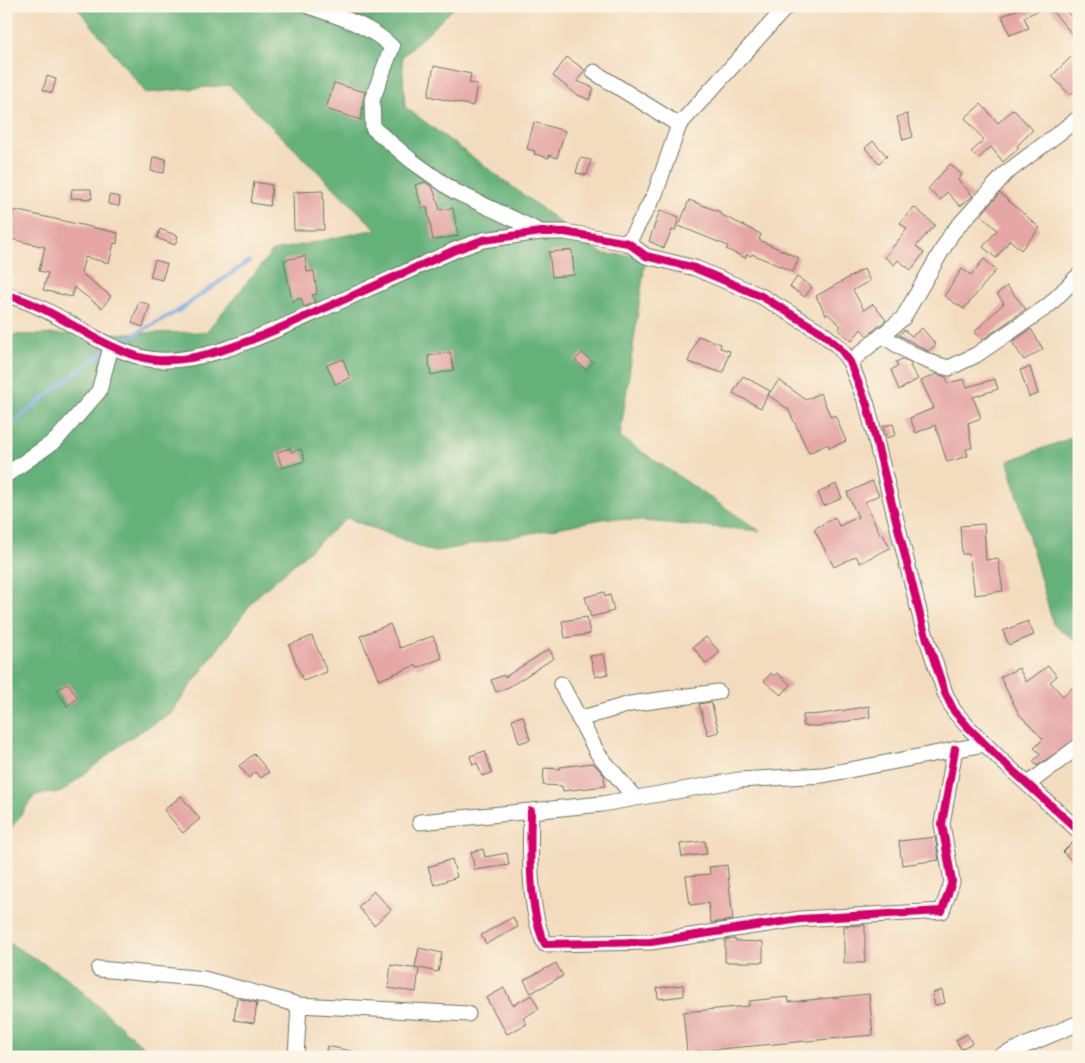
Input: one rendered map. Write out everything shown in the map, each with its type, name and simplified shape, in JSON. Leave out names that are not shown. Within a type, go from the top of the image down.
[{"type":"street","points":[[628,243],[655,194],[679,125],[787,6]]},
{"type":"street","points":[[312,7],[352,22],[384,39],[392,47],[372,100],[373,128],[412,161],[454,191],[541,232]]},
{"type":"street","points":[[594,72],[679,125]]},
{"type":"street","points":[[850,362],[903,318],[952,233],[1006,173],[1079,118]]},
{"type":"street","points":[[6,295],[28,300],[111,347],[141,358],[167,360],[192,357],[235,346],[455,250],[483,240],[541,232],[565,232],[628,243],[646,256],[695,268],[761,296],[821,332],[839,347],[850,362],[867,405],[923,627],[938,675],[954,711],[984,744],[1079,831]]},
{"type":"street","points":[[882,335],[930,364],[949,368],[976,355],[1048,306],[1079,275]]},
{"type":"street","points":[[6,476],[56,440],[99,391],[111,347]]},
{"type":"street","points":[[560,684],[598,754],[635,798]]},
{"type":"street","points":[[579,720],[630,704],[718,692]]},
{"type":"street","points":[[420,822],[602,804],[739,780],[824,774],[984,744]]},
{"type":"street","points":[[1028,784],[1079,746]]},
{"type":"street","points":[[531,811],[530,856],[539,932],[545,944],[651,942],[800,919],[942,911],[952,882],[942,824],[955,749]]},
{"type":"street","points":[[99,968],[204,979],[299,1005],[468,1014]]},
{"type":"street","points":[[296,1057],[299,1005]]},
{"type":"street","points":[[998,1057],[1079,1023]]},
{"type":"green space","points":[[76,6],[456,6],[402,57],[405,107],[603,254],[646,256],[620,437],[760,531],[608,518],[434,552],[347,518],[255,598],[171,713],[128,739],[62,792],[35,795],[6,835],[6,335],[206,332],[273,251],[376,229],[229,85],[146,93]]},
{"type":"green space","points":[[1079,435],[1079,644],[1053,624],[1008,461]]},
{"type":"green space","points":[[6,941],[66,977],[155,1057],[6,1057]]},
{"type":"building","points":[[1026,6],[1043,6],[1044,8],[1024,17],[1029,28],[1010,35],[1002,16]]},
{"type":"building","points":[[1048,6],[1062,6],[1079,26],[1079,42]]},
{"type":"building","points":[[1072,56],[1079,63],[1079,87],[1070,95],[1052,76]]},
{"type":"building","points":[[567,57],[585,70],[577,81],[594,88],[589,100],[576,94],[553,76]]},
{"type":"building","points":[[434,66],[471,74],[469,83],[477,84],[473,106],[428,96]]},
{"type":"building","points":[[47,76],[56,79],[52,93],[43,90]]},
{"type":"building","points":[[334,83],[365,92],[361,120],[326,109]]},
{"type":"building","points":[[981,104],[998,123],[1013,109],[1033,130],[1017,146],[1019,148],[1003,162],[991,147],[978,159],[971,152],[984,140],[965,118]]},
{"type":"building","points":[[907,114],[913,137],[903,140],[897,117]]},
{"type":"building","points":[[534,122],[565,131],[557,158],[549,155],[549,158],[534,154],[535,151],[527,149]]},
{"type":"building","points":[[873,141],[887,156],[879,163],[865,148]]},
{"type":"building","points":[[153,157],[166,159],[164,173],[151,171]]},
{"type":"building","points":[[580,158],[591,160],[587,175],[576,173]]},
{"type":"building","points":[[950,164],[962,175],[958,180],[973,196],[960,206],[947,192],[940,200],[928,189]]},
{"type":"building","points":[[254,182],[272,185],[270,206],[251,203]]},
{"type":"building","points":[[425,182],[433,188],[440,210],[453,208],[458,236],[433,240],[427,207],[422,208],[415,185]]},
{"type":"building","points":[[72,189],[91,189],[92,199],[71,198]]},
{"type":"building","points":[[323,191],[324,230],[294,230],[293,192]]},
{"type":"building","points":[[1000,193],[1040,228],[1021,250],[1010,240],[996,258],[983,247],[997,230],[981,215]]},
{"type":"building","points":[[109,195],[120,197],[119,206],[108,204]]},
{"type":"building","points":[[689,200],[720,212],[720,214],[761,234],[759,240],[799,258],[793,272],[752,254],[751,256],[747,254],[745,258],[726,249],[728,246],[679,226]]},
{"type":"building","points":[[914,207],[935,225],[916,246],[924,253],[911,270],[898,260],[894,265],[885,257],[907,229],[900,223]]},
{"type":"building","points":[[14,210],[118,233],[117,244],[114,243],[109,263],[85,257],[81,273],[111,296],[102,308],[74,287],[72,297],[43,290],[48,273],[39,271],[45,247],[7,238]]},
{"type":"building","points":[[660,210],[679,217],[675,231],[672,230],[664,248],[649,241]]},
{"type":"building","points":[[160,229],[178,236],[175,245],[157,238]]},
{"type":"building","points":[[572,250],[574,275],[552,277],[549,252]]},
{"type":"building","points":[[305,256],[307,272],[314,271],[317,294],[312,295],[315,302],[304,307],[301,298],[292,301],[284,260]]},
{"type":"building","points":[[984,259],[996,270],[964,309],[944,296],[962,269],[971,275]]},
{"type":"building","points":[[155,260],[167,264],[162,280],[150,277]]},
{"type":"building","points":[[864,269],[870,281],[853,290],[864,310],[873,304],[886,320],[867,336],[861,329],[852,341],[838,330],[841,326],[828,314],[826,315],[816,296]]},
{"type":"building","points":[[797,277],[812,287],[805,297],[790,287]]},
{"type":"building","points":[[1007,286],[1026,309],[982,340],[974,332],[1004,303],[997,294]]},
{"type":"building","points":[[139,301],[150,305],[143,327],[132,323]]},
{"type":"building","points":[[922,328],[936,345],[928,351],[899,335],[904,330],[912,336]]},
{"type":"building","points":[[1031,329],[1043,349],[1024,360],[1012,342]]},
{"type":"building","points":[[698,336],[721,344],[720,348],[730,351],[723,373],[688,362]]},
{"type":"building","points":[[450,352],[454,370],[431,375],[428,356]]},
{"type":"building","points":[[582,353],[593,362],[586,370],[575,360]]},
{"type":"building","points":[[343,359],[350,378],[335,384],[327,365]]},
{"type":"building","points":[[902,359],[912,364],[910,366],[918,379],[899,390],[891,370],[898,366],[896,362]]},
{"type":"building","points":[[1030,367],[1038,394],[1029,397],[1020,370]]},
{"type":"building","points":[[936,374],[946,377],[948,383],[964,379],[967,387],[995,379],[998,389],[973,397],[981,418],[968,423],[972,448],[966,449],[968,456],[947,462],[935,425],[916,433],[910,418],[934,408],[921,381]]},
{"type":"building","points":[[743,376],[770,391],[761,408],[733,393]]},
{"type":"building","points":[[779,380],[806,400],[820,393],[831,417],[835,415],[846,441],[829,448],[828,444],[809,453],[788,409],[768,395]]},
{"type":"building","points":[[893,424],[896,435],[886,438],[883,426]]},
{"type":"building","points":[[290,448],[291,452],[301,449],[305,461],[282,468],[277,452]]},
{"type":"building","points":[[872,481],[879,495],[865,502],[880,534],[882,533],[890,548],[860,563],[856,556],[834,567],[814,529],[835,517],[839,526],[858,517],[847,493]]},
{"type":"building","points":[[836,484],[842,498],[824,506],[818,493]]},
{"type":"building","points":[[984,524],[986,560],[998,558],[1003,591],[975,595],[969,554],[962,554],[960,526]]},
{"type":"building","points":[[604,592],[605,597],[610,595],[614,611],[591,617],[585,597]]},
{"type":"building","points":[[587,617],[590,634],[565,638],[562,621]]},
{"type":"building","points":[[1028,621],[1034,635],[1009,645],[1003,631]]},
{"type":"building","points":[[390,624],[400,648],[433,636],[442,658],[417,668],[416,665],[379,680],[360,636]]},
{"type":"building","points":[[312,636],[327,672],[303,681],[289,645]]},
{"type":"building","points":[[706,637],[720,652],[706,664],[693,647]]},
{"type":"building","points":[[549,649],[554,658],[509,687],[496,692],[491,680],[504,675],[505,677]]},
{"type":"building","points":[[604,654],[608,674],[595,677],[590,656]]},
{"type":"building","points":[[1048,666],[1057,676],[1050,682],[1063,696],[1079,682],[1079,737],[1037,766],[1033,761],[1041,754],[1034,748],[1043,739],[1019,714],[1000,677],[1019,668],[1026,682]]},
{"type":"building","points":[[771,673],[774,676],[777,673],[791,685],[781,695],[764,681]]},
{"type":"building","points":[[68,683],[78,698],[67,706],[57,690]]},
{"type":"building","points":[[711,702],[719,732],[708,735],[699,704]]},
{"type":"building","points":[[869,706],[870,717],[822,726],[803,726],[803,715],[822,714]]},
{"type":"building","points":[[523,716],[530,740],[519,743],[512,719]]},
{"type":"building","points":[[485,751],[492,773],[482,776],[477,763],[473,765],[470,756]]},
{"type":"building","points":[[254,754],[269,772],[261,778],[255,772],[249,778],[239,766]]},
{"type":"building","points":[[593,763],[604,775],[605,786],[563,791],[562,786],[543,785],[544,768],[560,769],[560,767]]},
{"type":"building","points":[[181,796],[200,819],[183,833],[164,810]]},
{"type":"building","points":[[935,837],[939,860],[902,865],[899,841]]},
{"type":"building","points":[[705,841],[707,854],[682,857],[680,844]]},
{"type":"building","points":[[1072,843],[1079,849],[1079,868],[1063,852]]},
{"type":"building","points":[[483,849],[485,857],[507,853],[509,865],[475,870],[471,852]]},
{"type":"building","points":[[452,859],[457,877],[434,885],[428,867]]},
{"type":"building","points":[[727,865],[733,920],[711,923],[708,903],[690,905],[686,876],[710,874],[709,867]]},
{"type":"building","points":[[374,891],[391,910],[374,925],[358,907]]},
{"type":"building","points":[[513,917],[518,927],[486,944],[481,935]]},
{"type":"building","points":[[865,925],[865,963],[844,963],[844,926]]},
{"type":"building","points":[[735,939],[735,941],[763,942],[763,962],[725,962],[725,940]]},
{"type":"building","points":[[419,948],[442,953],[438,972],[415,967]]},
{"type":"building","points":[[556,963],[563,976],[531,993],[524,980]]},
{"type":"building","points":[[391,965],[419,969],[416,992],[388,988]]},
{"type":"building","points":[[683,985],[684,996],[658,999],[657,988]]},
{"type":"building","points":[[504,988],[513,1005],[532,995],[539,1009],[523,1018],[527,1024],[507,1034],[486,998]]},
{"type":"building","points":[[942,990],[945,1003],[935,1005],[932,993]]},
{"type":"building","points":[[869,994],[873,1035],[687,1052],[683,1012],[749,1006],[749,1001],[788,997],[789,1002]]},
{"type":"building","points":[[237,998],[257,1003],[254,1023],[234,1020]]},
{"type":"building","points":[[967,1034],[972,1043],[961,1049],[956,1040]]},
{"type":"building","points":[[327,1046],[355,1052],[355,1057],[325,1057]]},
{"type":"waterway","points":[[117,344],[178,311],[249,261]]},
{"type":"waterway","points":[[6,428],[106,349]]},
{"type":"cycle path","points":[[6,295],[41,308],[122,351],[140,357],[162,360],[186,359],[212,353],[265,335],[455,250],[483,240],[541,232],[565,232],[628,243],[646,256],[695,268],[761,296],[821,332],[839,347],[850,362],[867,405],[923,627],[945,693],[954,711],[1002,761],[1079,831]]},
{"type":"cycle path","points":[[531,811],[531,879],[539,930],[545,944],[651,942],[800,919],[942,911],[952,882],[942,824],[955,749]]}]
